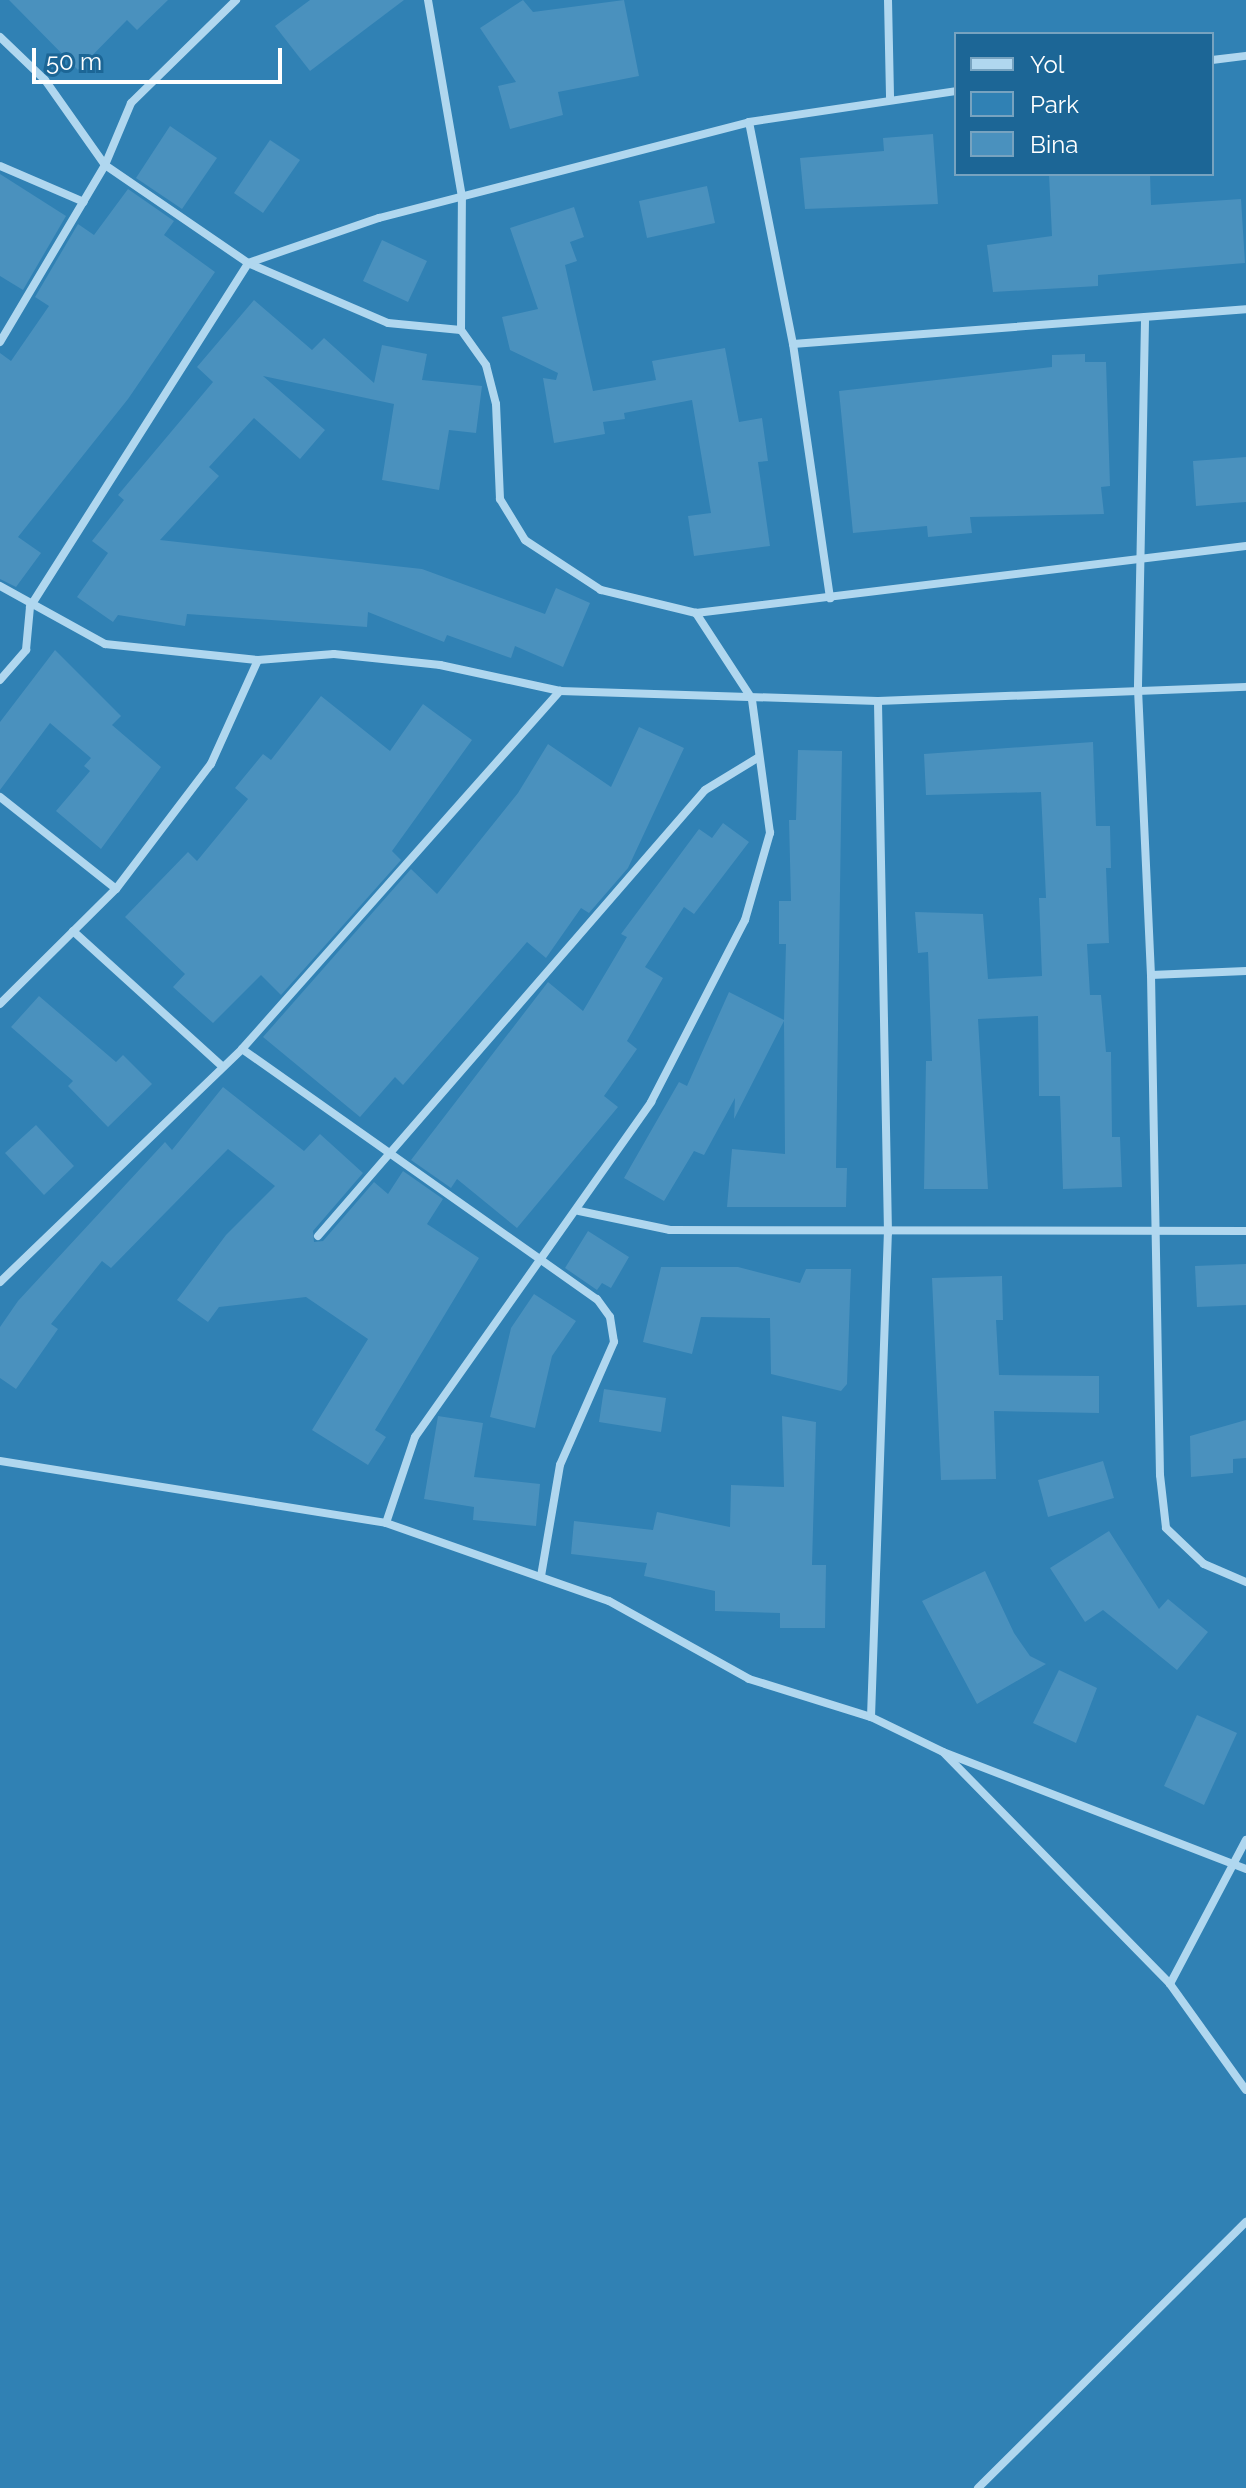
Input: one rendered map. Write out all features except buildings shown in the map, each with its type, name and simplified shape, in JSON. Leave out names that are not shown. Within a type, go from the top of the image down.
[{"type":"street","points":[[0,342],[105,165],[131,103],[236,0]]},
{"type":"street","points":[[428,0],[462,197],[461,330],[486,365],[496,404],[500,499],[525,540],[601,590],[696,613],[830,598],[1144,554],[1246,546]]},
{"type":"street","points":[[888,0],[890,99]]},
{"type":"street","points":[[0,37],[45,80],[105,165],[248,263],[388,323],[461,330]]},
{"type":"street","points":[[1214,60],[1246,56]]},
{"type":"street","points":[[0,680],[26,650],[30,607],[248,263],[462,197],[749,122],[954,91]]},
{"type":"street","points":[[749,122],[793,344],[830,598]]},
{"type":"street","points":[[0,166],[84,202]]},
{"type":"street","points":[[793,344],[1145,321],[1246,309]]},
{"type":"street","points":[[1145,321],[1144,554],[1138,689],[1151,975],[1166,1528],[1204,1564],[1246,1582]]},
{"type":"street","points":[[0,586],[30,607],[105,644],[258,660],[334,654],[425,663],[560,691],[878,701],[1246,687]]},
{"type":"street","points":[[386,1523],[415,1437],[539,1262],[579,1211],[651,1102],[745,920],[770,833],[752,699],[696,613]]},
{"type":"street","points":[[0,1004],[116,889],[211,764],[258,660]]},
{"type":"street","points":[[0,1282],[242,1049],[560,691]]},
{"type":"street","points":[[871,1717],[888,1233],[878,701]]},
{"type":"street","points":[[318,1236],[705,790],[759,757]]},
{"type":"street","points":[[0,797],[116,889]]},
{"type":"street","points":[[73,931],[223,1067]]},
{"type":"street","points":[[1151,975],[1246,971]]},
{"type":"street","points":[[242,1049],[387,1156],[597,1299],[610,1317],[614,1342],[560,1465],[541,1576]]},
{"type":"street","points":[[579,1211],[670,1230],[1157,1234],[1246,1231]]},
{"type":"street","points":[[0,1461],[386,1523],[609,1601],[749,1679],[871,1717],[943,1752],[1246,1869]]},
{"type":"street","points":[[943,1752],[1170,1984],[1246,2090]]},
{"type":"street","points":[[1170,1984],[1246,1840]]},
{"type":"street","points":[[978,2488],[1246,2222]]},
{"type":"green space","points":[[0,0],[1246,0],[1246,2488],[0,2488]]}]
